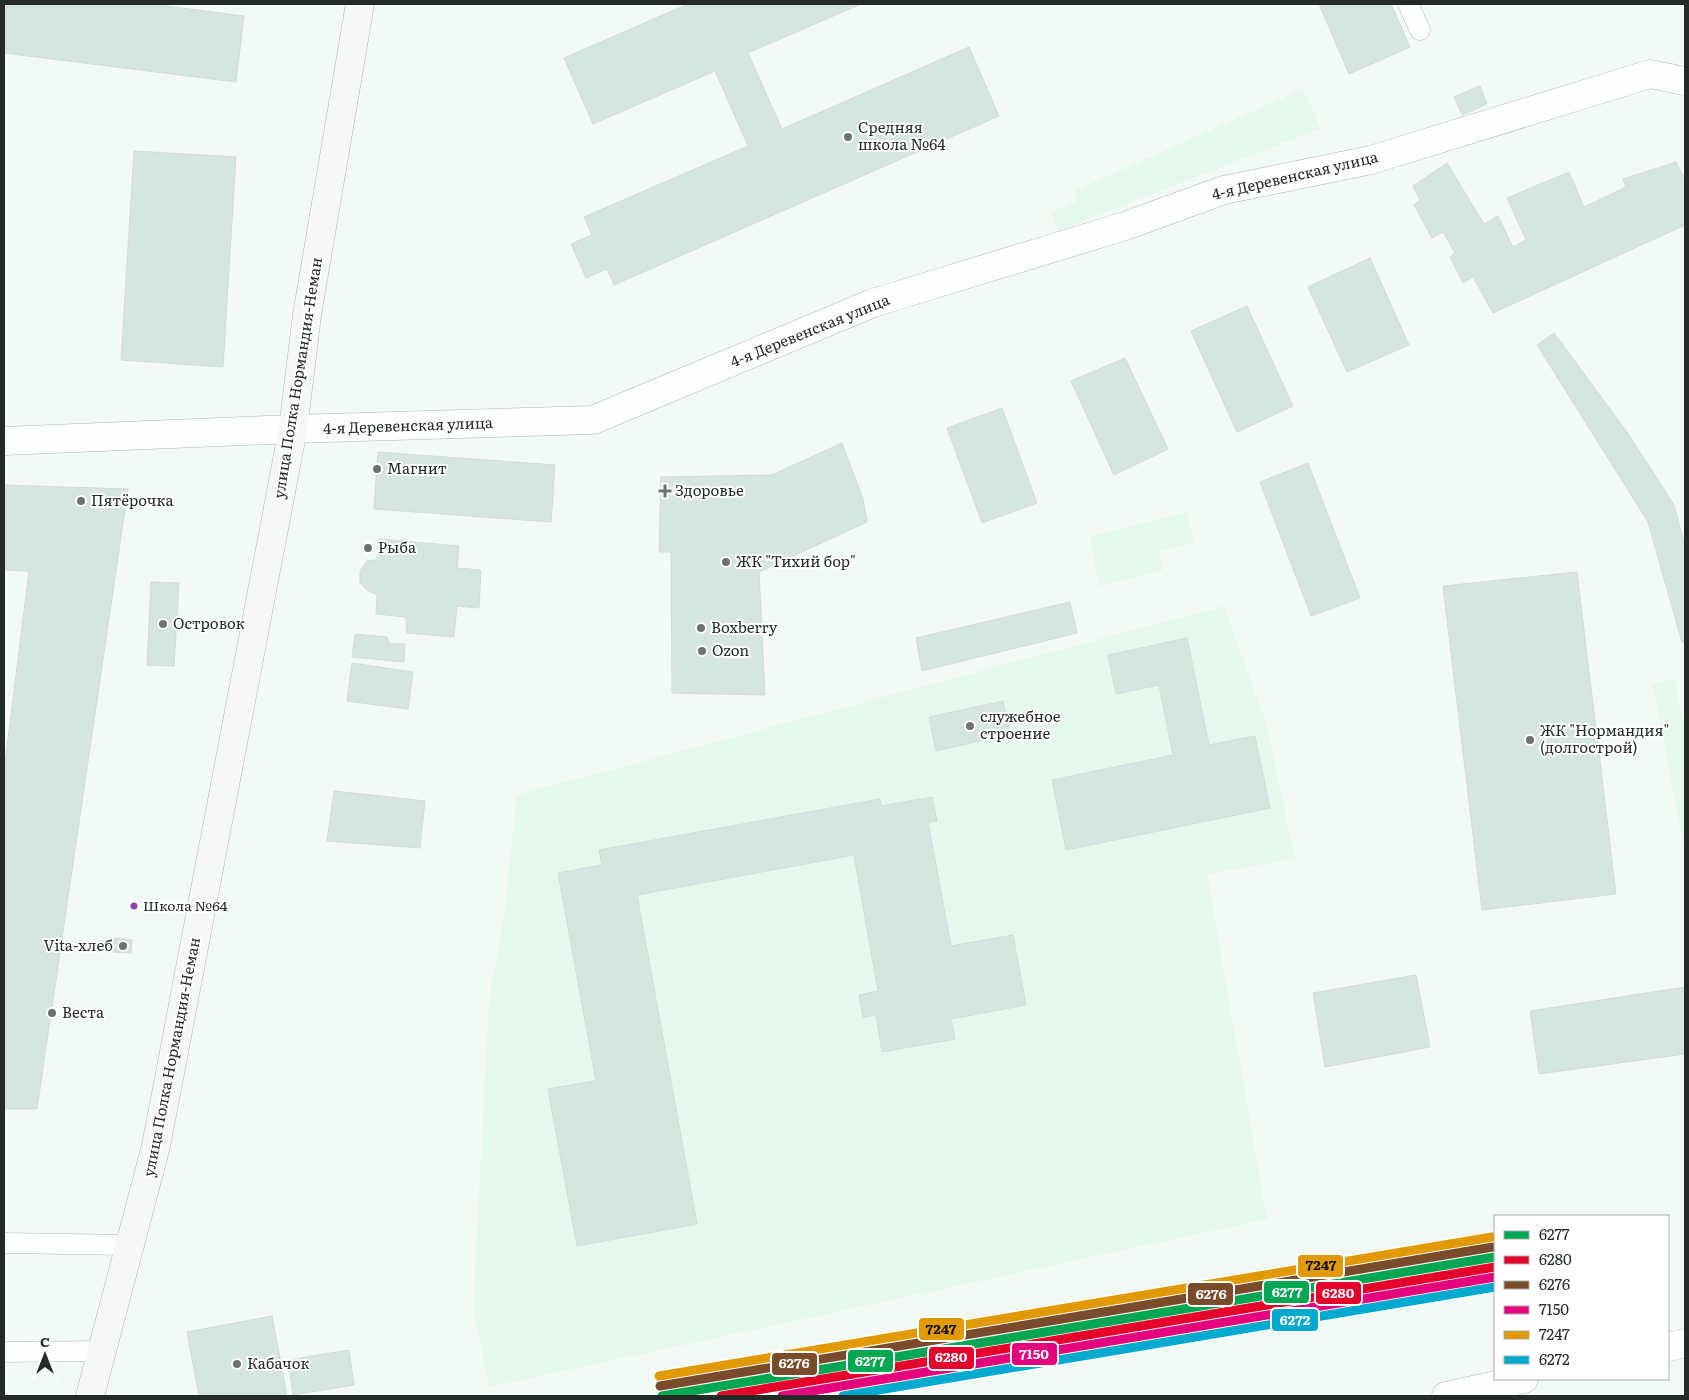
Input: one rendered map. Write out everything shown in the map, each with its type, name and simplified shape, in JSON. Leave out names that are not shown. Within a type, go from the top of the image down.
[{"type":"street","name":"улица Полка Нормандия-Неман","points":[[90,1396],[156,1146],[294,430],[307,315],[360,4]]},
{"type":"street","name":"4-я Деревенская улица","points":[[4,441],[593,420],[873,303],[1125,226],[1224,190],[1372,160],[1650,74],[1685,81]]},
{"type":"street","points":[[1669,1347],[1685,1343]]},
{"type":"street","points":[[1446,1396],[1519,1380]]},
{"type":"lane","points":[[1408,4],[1420,30]]},
{"type":"lane","points":[[4,1243],[130,1245]]},
{"type":"lane","points":[[4,1352],[103,1351]]},
{"type":"shaded area","points":[[1303,89],[1321,128],[1058,231],[1052,212],[1077,201],[1074,191]]},
{"type":"shaded area","points":[[1186,512],[1194,542],[1158,551],[1163,570],[1099,586],[1090,536]]},
{"type":"shaded area","points":[[1224,606],[1267,726],[1295,859],[1207,874],[1267,1219],[489,1387],[473,1309],[489,1001],[504,915],[517,795]]},
{"type":"shaded area","points":[[1675,679],[1685,732],[1685,851],[1652,683]]},
{"type":"building","points":[[4,4],[151,4],[244,16],[236,82],[4,53]]},
{"type":"building","name":"Средняя школа №64","points":[[688,4],[861,4],[748,53],[782,129],[969,47],[999,116],[614,285],[607,269],[586,278],[571,244],[592,235],[584,217],[748,146],[715,71],[593,124],[564,58]]},
{"type":"building","points":[[1319,4],[1391,4],[1410,47],[1349,74]]},
{"type":"building","points":[[1480,86],[1487,104],[1462,115],[1454,97]]},
{"type":"building","points":[[134,151],[236,157],[223,367],[121,360]]},
{"type":"building","points":[[1676,162],[1685,180],[1685,225],[1493,313],[1473,277],[1463,283],[1450,257],[1455,253],[1443,232],[1432,238],[1414,205],[1420,200],[1413,186],[1447,163],[1484,224],[1498,216],[1513,247],[1526,240],[1507,198],[1569,172],[1584,207],[1626,187],[1623,179]]},
{"type":"building","points":[[1370,258],[1409,345],[1347,372],[1308,287]]},
{"type":"building","points":[[1247,306],[1293,406],[1237,432],[1191,331]]},
{"type":"building","points":[[1554,333],[1627,432],[1674,505],[1685,546],[1685,641],[1682,642],[1648,522],[1537,345]]},
{"type":"building","points":[[1125,358],[1168,449],[1114,475],[1071,381]]},
{"type":"building","points":[[1002,408],[1037,503],[982,523],[947,428]]},
{"type":"building","name":"ЖК \"Тихий бор\"","points":[[842,443],[863,499],[867,522],[759,572],[765,695],[672,693],[671,552],[659,552],[661,477],[772,475]]},
{"type":"building","points":[[378,452],[555,465],[551,522],[374,509]]},
{"type":"building","points":[[1308,463],[1360,598],[1311,616],[1260,482]]},
{"type":"building","points":[[4,485],[128,489],[37,1109],[4,1109],[4,771],[29,571],[4,570]]},
{"type":"building","points":[[379,539],[459,546],[457,568],[481,570],[479,608],[457,606],[454,637],[407,633],[406,617],[376,614],[377,595],[367,590],[360,583],[360,571],[367,561],[377,560]]},
{"type":"building","name":"ЖК \"Нормандия\" (долгострой)","points":[[1577,572],[1616,894],[1482,910],[1443,586]]},
{"type":"building","name":"Островок","points":[[151,582],[179,583],[174,666],[147,665]]},
{"type":"building","points":[[1070,602],[1077,633],[922,671],[916,638]]},
{"type":"building","points":[[355,634],[387,637],[390,644],[405,644],[404,662],[352,657]]},
{"type":"building","points":[[1187,638],[1209,745],[1255,736],[1270,808],[1066,850],[1052,780],[1173,755],[1159,685],[1116,694],[1108,655]]},
{"type":"building","points":[[352,663],[413,672],[408,709],[347,701]]},
{"type":"building","name":"служебное строение","points":[[1003,701],[1010,734],[936,751],[929,717]]},
{"type":"building","points":[[334,791],[425,801],[420,848],[327,841]]},
{"type":"building","points":[[932,797],[937,821],[928,822],[951,946],[1013,935],[1026,1005],[951,1019],[955,1039],[882,1052],[876,1015],[863,1017],[859,995],[878,991],[854,855],[637,895],[697,1224],[577,1246],[548,1089],[596,1081],[558,873],[602,865],[599,850],[880,799],[881,806]]},
{"type":"building","name":"Vita-хлеб","points":[[114,938],[132,940],[131,953],[113,952]]},
{"type":"building","points":[[1416,975],[1430,1047],[1325,1067],[1313,993]]},
{"type":"building","points":[[1685,987],[1685,1054],[1539,1074],[1530,1011]]},
{"type":"building","name":"Кабачок","points":[[272,1316],[287,1396],[199,1396],[187,1332]]},
{"type":"building","points":[[349,1350],[354,1385],[293,1395],[288,1360]]},
{"type":"transit line","name":"7247","points":[[659,1376],[1492,1237]]},
{"type":"transit line","name":"6276","points":[[660,1386],[1493,1247]]},
{"type":"transit line","name":"6277","points":[[662,1396],[1494,1257]]},
{"type":"transit line","name":"6280","points":[[721,1396],[1494,1267]]},
{"type":"transit line","name":"7150","points":[[782,1396],[1494,1277]]},
{"type":"transit line","name":"6272","points":[[843,1396],[1494,1287]]},
{"type":"place","name":"Средняя школа №64","points":[[848,137]]},
{"type":"place","name":"Магнит","points":[[377,469]]},
{"type":"place","name":"Здоровье","points":[[665,491]]},
{"type":"place","name":"Пятёрочка","points":[[81,501]]},
{"type":"place","name":"Рыба","points":[[368,548]]},
{"type":"place","name":"ЖК \"Тихий бор\"","points":[[726,562]]},
{"type":"place","name":"Островок","points":[[163,624]]},
{"type":"place","name":"Boxberry","points":[[701,628]]},
{"type":"place","name":"Ozon","points":[[702,651]]},
{"type":"place","name":"служебное строение","points":[[970,726]]},
{"type":"place","name":"ЖК \"Нормандия\" (долгострой)","points":[[1530,740]]},
{"type":"place","name":"Школа №64","points":[[134,906]]},
{"type":"place","name":"Vita-хлеб","points":[[123,946]]},
{"type":"place","name":"Веста","points":[[52,1013]]},
{"type":"place","name":"Кабачок","points":[[237,1364]]}]
